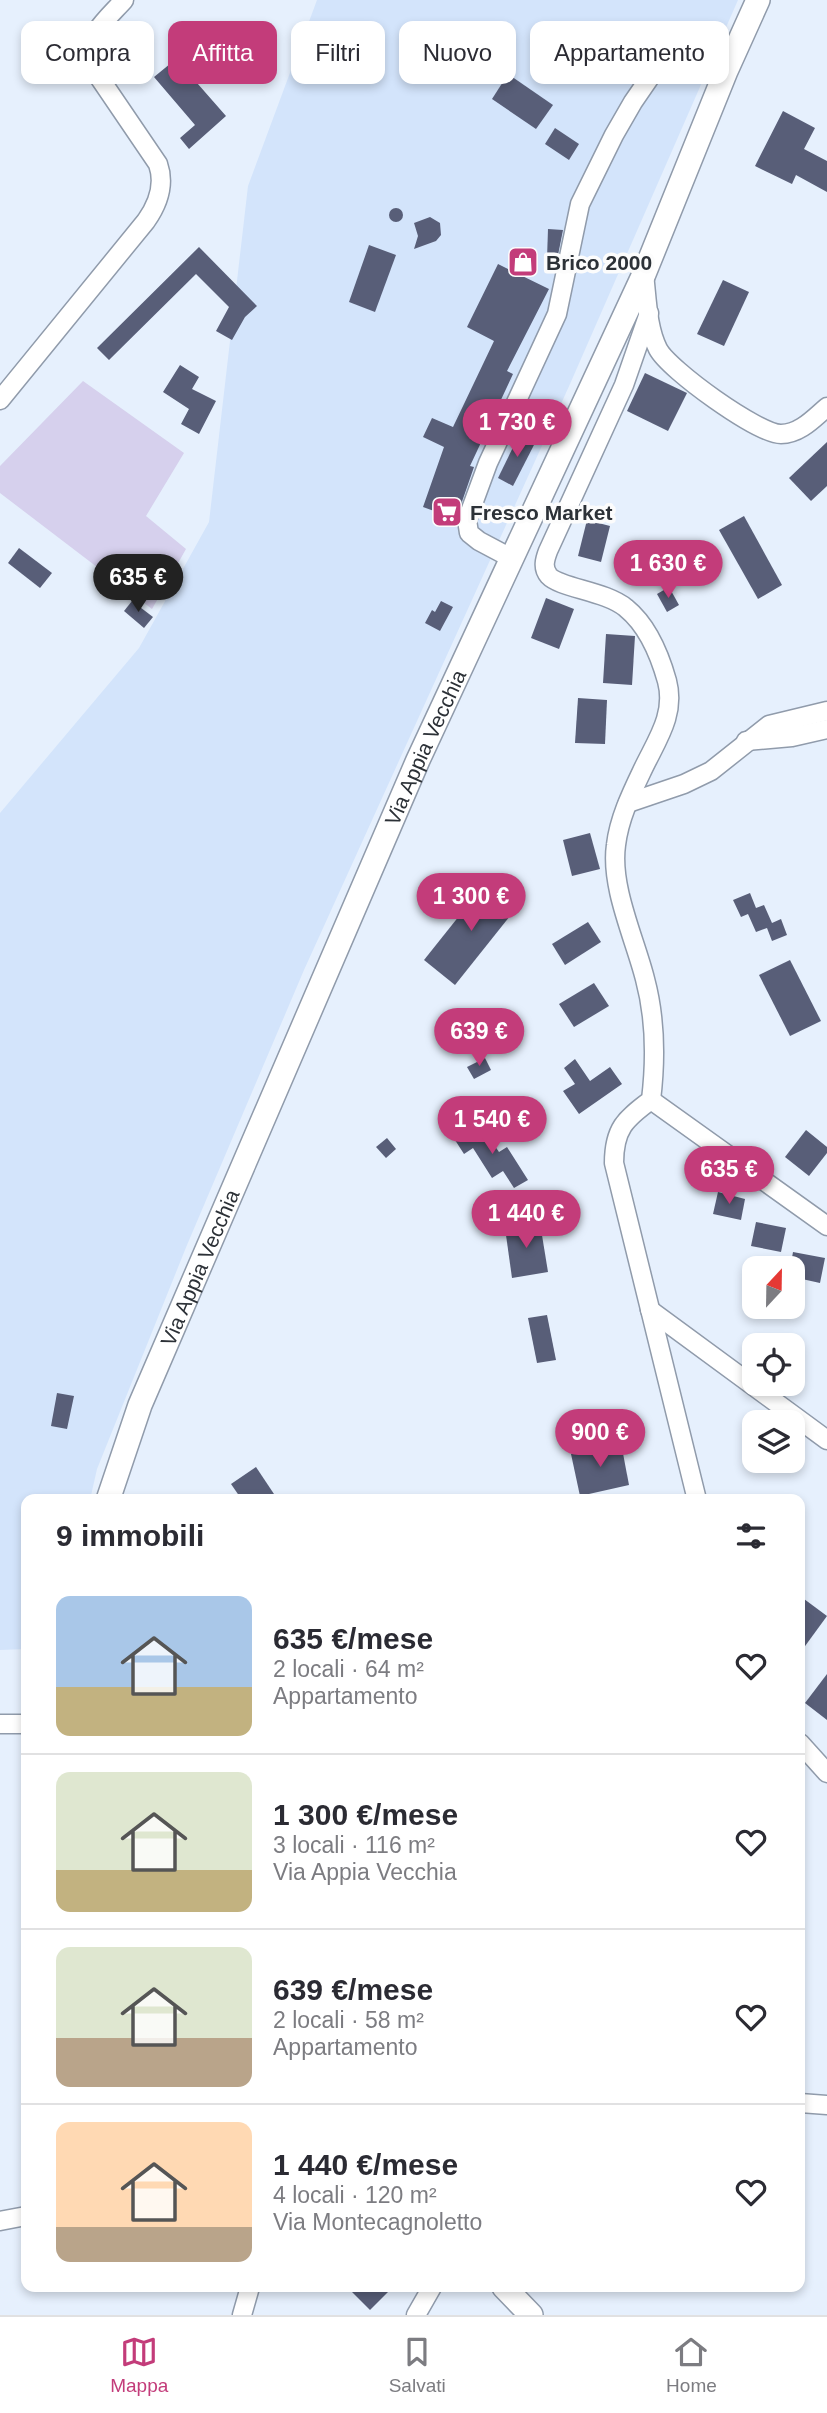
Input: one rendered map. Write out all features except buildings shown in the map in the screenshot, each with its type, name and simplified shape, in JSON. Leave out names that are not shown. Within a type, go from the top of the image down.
[{"type":"main road","name":"Via Appia Vecchia","points":[[729,64],[758,0]]},
{"type":"main road","name":"Via Appia Vecchia","points":[[110,1494],[146,1392],[398,804],[644,274],[721,84]]},
{"type":"main road","points":[[509,2292],[531,2315]]},
{"type":"street","points":[[0,400],[146,221],[158,198],[161,177],[158,164],[93,71],[87,56],[94,36],[124,0]]},
{"type":"street","points":[[512,558],[469,533],[467,520],[488,463],[557,314],[580,204],[614,135],[645,84]]},
{"type":"street","points":[[644,274],[657,347],[670,365],[685,378],[762,429],[775,434],[788,434],[801,429],[827,407]]},
{"type":"street","points":[[649,313],[624,385],[548,551],[544,566],[546,573],[553,579],[608,596],[629,610],[648,635],[663,668],[669,693],[668,713],[661,735],[628,803],[618,835],[616,870],[651,1009],[656,1058],[651,1100],[629,1116],[621,1127],[614,1150],[614,1163],[696,1494]]},
{"type":"street","points":[[628,803],[705,774],[721,764],[746,741],[775,723],[827,711]]},
{"type":"street","points":[[746,741],[792,737],[827,729]]},
{"type":"street","points":[[651,1100],[827,1226]]},
{"type":"street","points":[[650,1310],[827,1440]]},
{"type":"street","points":[[0,1724],[21,1724]]},
{"type":"street","points":[[805,1749],[827,1773]]},
{"type":"street","points":[[805,2103],[827,2105]]},
{"type":"street","points":[[0,2221],[21,2218]]},
{"type":"street","points":[[242,2315],[249,2292]]},
{"type":"street","points":[[416,2315],[429,2292]]},
{"type":"shaded area","points":[[317,0],[738,0],[729,21],[530,21],[530,84],[701,84],[570,384],[304,970],[187,1245],[97,1469],[91,1494],[21,1494],[21,1649],[0,1650],[0,813],[139,648],[209,522],[248,186],[291,70],[291,84],[385,84],[385,21],[309,21]]},
{"type":"shaded area","points":[[83,381],[184,453],[146,516],[186,549],[152,609],[0,493],[0,466]]},
{"type":"place","name":"Brico 2000","points":[[523,262]]},
{"type":"place","name":"Fresco Market","points":[[447,512]]}]
